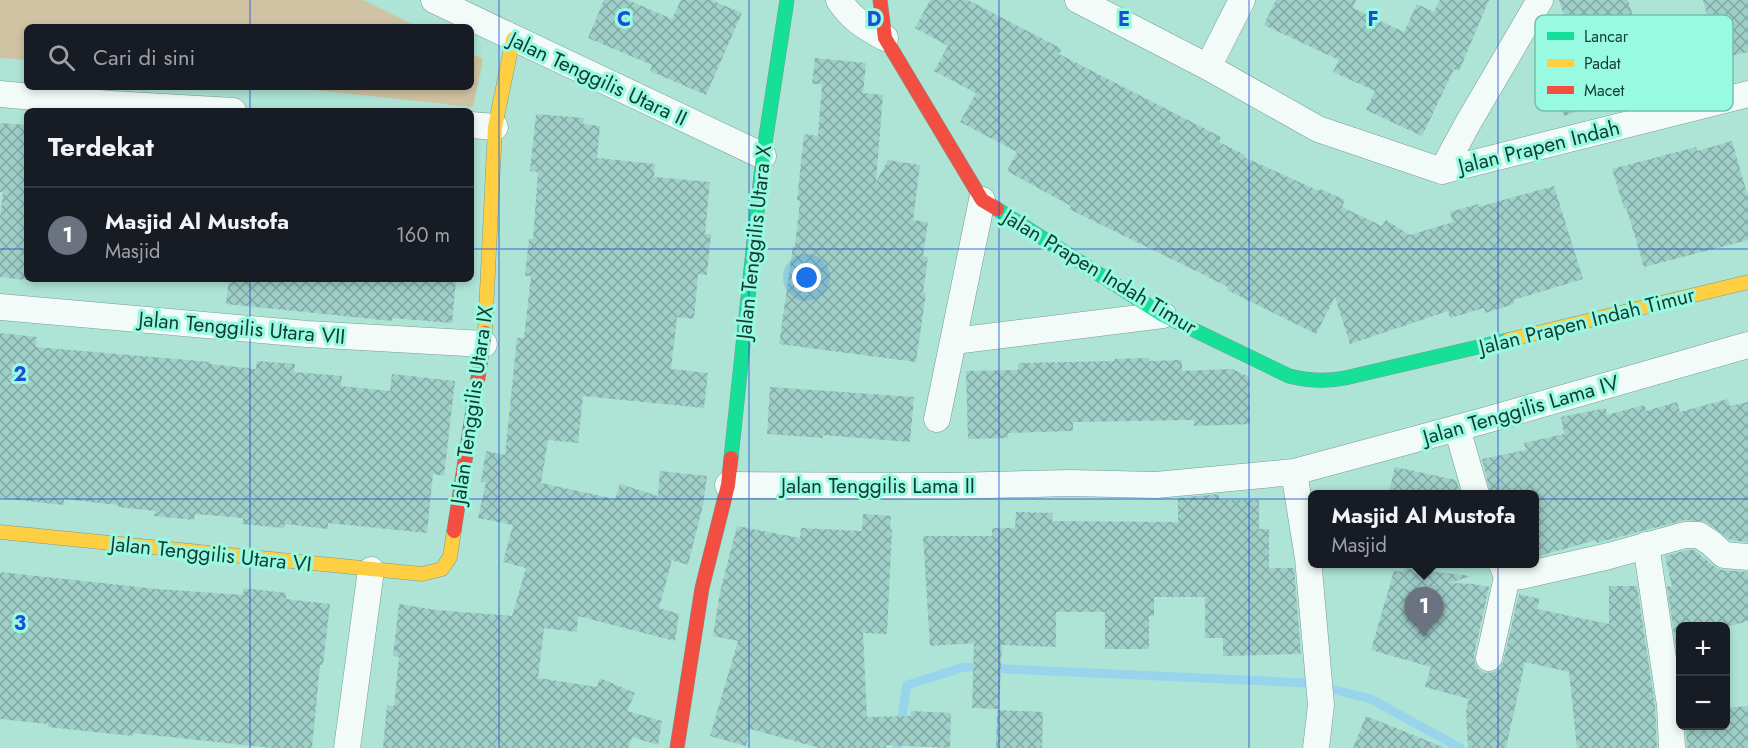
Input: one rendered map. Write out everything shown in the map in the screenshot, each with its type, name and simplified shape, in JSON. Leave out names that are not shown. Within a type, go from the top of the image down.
[{"type":"street","name":"Jalan Tenggilis Utara II","points":[[434,0],[763,156]]},
{"type":"street","name":"Jalan Tenggilis Utara X","points":[[728,485],[763,156],[787,0]]},
{"type":"street","name":"Jalan Prapen Indah Timur","points":[[839,0],[854,20],[885,38]]},
{"type":"street","name":"Jalan Prapen Indah Timur","points":[[880,0],[885,38],[982,200],[1163,315],[1289,376],[1308,382],[1322,382],[1366,374],[1748,282]]},
{"type":"street","name":"Jalan Prapen Indah","points":[[1078,0],[1208,66],[1318,129],[1442,171],[1680,111]]},
{"type":"street","points":[[1208,66],[1242,0]]},
{"type":"street","points":[[1442,171],[1540,0]]},
{"type":"street","name":"Jalan Tenggilis Utara IX","points":[[422,574],[442,569],[450,557],[484,344],[483,126],[513,39]]},
{"type":"street","points":[[0,94],[181,108]]},
{"type":"street","name":"Jalan Prapen Indah","points":[[1733,98],[1748,94]]},
{"type":"street","points":[[937,419],[982,200]]},
{"type":"street","name":"Jalan Tenggilis Utara VII","points":[[0,307],[307,334],[484,344]]},
{"type":"street","points":[[954,341],[1163,315]]},
{"type":"street","name":"Jalan Tenggilis Lama IV","points":[[1294,472],[1748,345]]},
{"type":"street","points":[[1457,428],[1475,490]]},
{"type":"street","points":[[1294,472],[1308,558]]},
{"type":"street","name":"Jalan Tenggilis Lama II","points":[[728,485],[952,486],[1070,483],[1156,485],[1294,472]]},
{"type":"street","points":[[677,748],[702,588],[728,485]]},
{"type":"street","name":"Jalan Tenggilis Utara VI","points":[[0,532],[422,574]]},
{"type":"street","points":[[1489,658],[1504,570],[1521,576],[1610,556],[1685,535],[1699,535],[1724,555],[1748,557]]},
{"type":"street","points":[[1646,545],[1670,705],[1672,748]]},
{"type":"street","points":[[1309,568],[1321,705],[1316,748]]},
{"type":"street","points":[[347,748],[371,570]]},
{"type":"shaded area","points":[[0,0],[363,0],[412,24],[24,24],[24,60],[0,58]]},
{"type":"shaded area","points":[[474,54],[483,59],[473,107],[313,90],[474,90]]},
{"type":"building","points":[[604,0],[628,0],[672,19],[681,0],[711,0],[742,13],[706,95],[650,71],[652,65],[588,38]]},
{"type":"building","points":[[930,0],[968,0],[1062,49],[1059,54],[1221,137],[1219,142],[1245,155],[1244,157],[1319,191],[1320,189],[1345,200],[1342,207],[1382,226],[1386,220],[1410,235],[1453,222],[1450,212],[1478,204],[1478,207],[1554,186],[1583,279],[1513,300],[1514,304],[1485,313],[1484,308],[1450,318],[1448,311],[1350,344],[1335,297],[1316,334],[1227,290],[1228,287],[1069,209],[1071,206],[1007,171],[1017,152],[960,122],[976,93],[934,71],[948,46],[915,28]]},
{"type":"building","points":[[1276,0],[1356,0],[1353,8],[1404,32],[1417,4],[1434,12],[1440,0],[1489,0],[1459,71],[1454,69],[1422,136],[1366,110],[1375,91],[1333,72],[1339,60],[1264,25]]},
{"type":"building","points":[[1559,0],[1628,0],[1633,15],[1564,15]]},
{"type":"building","points":[[1703,0],[1748,0],[1748,52],[1733,56],[1733,15],[1707,15]]},
{"type":"building","points":[[815,58],[866,63],[863,93],[883,95],[876,182],[888,160],[920,165],[913,220],[928,222],[923,256],[928,257],[923,293],[926,293],[916,362],[779,344],[793,246],[795,246],[804,134],[818,136],[822,84],[812,84]]},
{"type":"building","points":[[1562,111],[1580,111],[1564,116]]},
{"type":"building","points":[[536,114],[584,118],[583,124],[600,126],[597,158],[655,164],[654,177],[710,182],[705,234],[711,234],[707,275],[698,274],[694,319],[677,317],[671,369],[708,373],[704,408],[583,396],[578,443],[548,440],[541,483],[615,499],[620,484],[658,496],[660,471],[707,476],[703,505],[688,565],[672,560],[659,608],[679,614],[675,641],[578,616],[577,632],[544,628],[538,678],[597,687],[600,678],[635,693],[627,711],[662,721],[658,745],[632,737],[629,748],[383,748],[387,705],[394,706],[399,657],[393,656],[399,604],[436,610],[512,616],[526,568],[503,562],[513,525],[478,518],[486,482],[481,482],[486,451],[505,455],[517,338],[524,338],[531,276],[525,276],[529,239],[533,239],[538,172],[530,171]]},
{"type":"building","points":[[0,123],[24,125],[24,280],[0,277],[0,218],[3,192],[0,192]]},
{"type":"building","points":[[1732,141],[1748,197],[1748,240],[1644,267],[1612,169],[1696,147],[1697,151]]},
{"type":"building","points":[[229,282],[456,282],[452,323],[392,318],[392,321],[226,304]]},
{"type":"building","points":[[0,333],[37,337],[36,347],[211,362],[210,364],[256,369],[257,361],[295,364],[294,372],[342,376],[341,386],[390,391],[392,374],[455,381],[444,476],[433,474],[427,533],[328,523],[328,529],[285,524],[284,528],[242,524],[243,518],[195,514],[194,520],[154,516],[155,511],[64,499],[64,505],[0,498]]},
{"type":"building","points":[[1149,358],[1149,361],[1182,360],[1182,371],[1232,369],[1249,377],[1250,424],[1194,426],[1194,420],[1073,422],[1073,431],[1008,433],[1008,438],[968,439],[966,371],[1018,370],[1018,363]]},
{"type":"building","points":[[770,387],[914,397],[910,442],[823,435],[823,438],[767,434]]},
{"type":"building","points":[[1728,399],[1730,406],[1748,402],[1748,542],[1730,540],[1707,522],[1685,520],[1596,543],[1596,540],[1539,556],[1539,490],[1490,490],[1482,459],[1526,450],[1524,443],[1564,434],[1561,417],[1606,408],[1607,415],[1644,405],[1646,411],[1677,402],[1680,412]]},
{"type":"building","points":[[1395,467],[1456,480],[1459,490],[1389,490]]},
{"type":"building","points":[[1219,494],[1219,500],[1259,500],[1259,529],[1269,529],[1269,568],[1294,568],[1301,654],[1223,656],[1223,638],[1205,638],[1205,597],[1154,597],[1154,616],[1149,616],[1149,649],[1105,649],[1105,612],[1056,612],[1056,647],[1002,645],[999,709],[972,708],[974,643],[930,646],[923,536],[992,536],[992,528],[1015,528],[1016,512],[1053,513],[1052,521],[1178,522],[1178,498]]},
{"type":"building","points":[[863,514],[891,516],[890,529],[892,529],[887,634],[863,633],[867,717],[911,716],[911,711],[951,713],[950,748],[886,745],[886,748],[820,748],[750,729],[746,746],[710,736],[738,641],[713,636],[720,592],[737,526],[800,538],[801,528],[862,531]]},
{"type":"building","points":[[1694,550],[1722,570],[1748,572],[1748,621],[1730,626],[1730,622],[1676,622],[1676,647],[1667,586],[1672,587],[1665,556]]},
{"type":"building","points":[[1404,568],[1471,576],[1450,583],[1489,587],[1474,655],[1478,669],[1486,673],[1500,669],[1503,662],[1519,594],[1540,599],[1537,609],[1609,624],[1609,586],[1637,586],[1655,706],[1657,748],[1577,748],[1569,672],[1525,662],[1506,748],[1468,748],[1466,711],[1469,699],[1425,687],[1431,667],[1371,650],[1394,571],[1404,572]]},
{"type":"building","points":[[0,572],[157,589],[243,595],[244,588],[286,593],[286,599],[330,604],[323,665],[320,665],[312,748],[272,748],[133,733],[133,736],[48,727],[48,724],[0,719]]},
{"type":"building","points":[[1748,706],[1748,748],[1687,748],[1686,730],[1730,730],[1730,708]]},
{"type":"building","points":[[997,710],[1043,712],[1042,748],[996,748]]},
{"type":"building","points":[[1366,716],[1443,747],[1443,748],[1353,748]]},
{"type":"waterway","points":[[897,748],[907,685],[964,667],[1308,683],[1371,699],[1460,748]]},
{"type":"traffic: fast","points":[[731,458],[763,156],[787,0]]},
{"type":"traffic: fast","points":[[997,209],[1163,315],[1289,376],[1317,380],[1338,379],[1508,340]]},
{"type":"traffic: slow","points":[[485,333],[495,127],[513,39]]},
{"type":"traffic: slow","points":[[1508,340],[1748,282]]},
{"type":"traffic: slow","points":[[0,532],[422,574],[442,569],[450,557],[454,531]]},
{"type":"traffic: jam","points":[[880,0],[885,38],[982,200],[997,209]]},
{"type":"traffic: jam","points":[[454,531],[485,333]]},
{"type":"traffic: jam","points":[[677,748],[702,588],[728,485],[731,458]]},
{"type":"place","name":"Masjid Al Mustofa","points":[[1424,637]]}]
